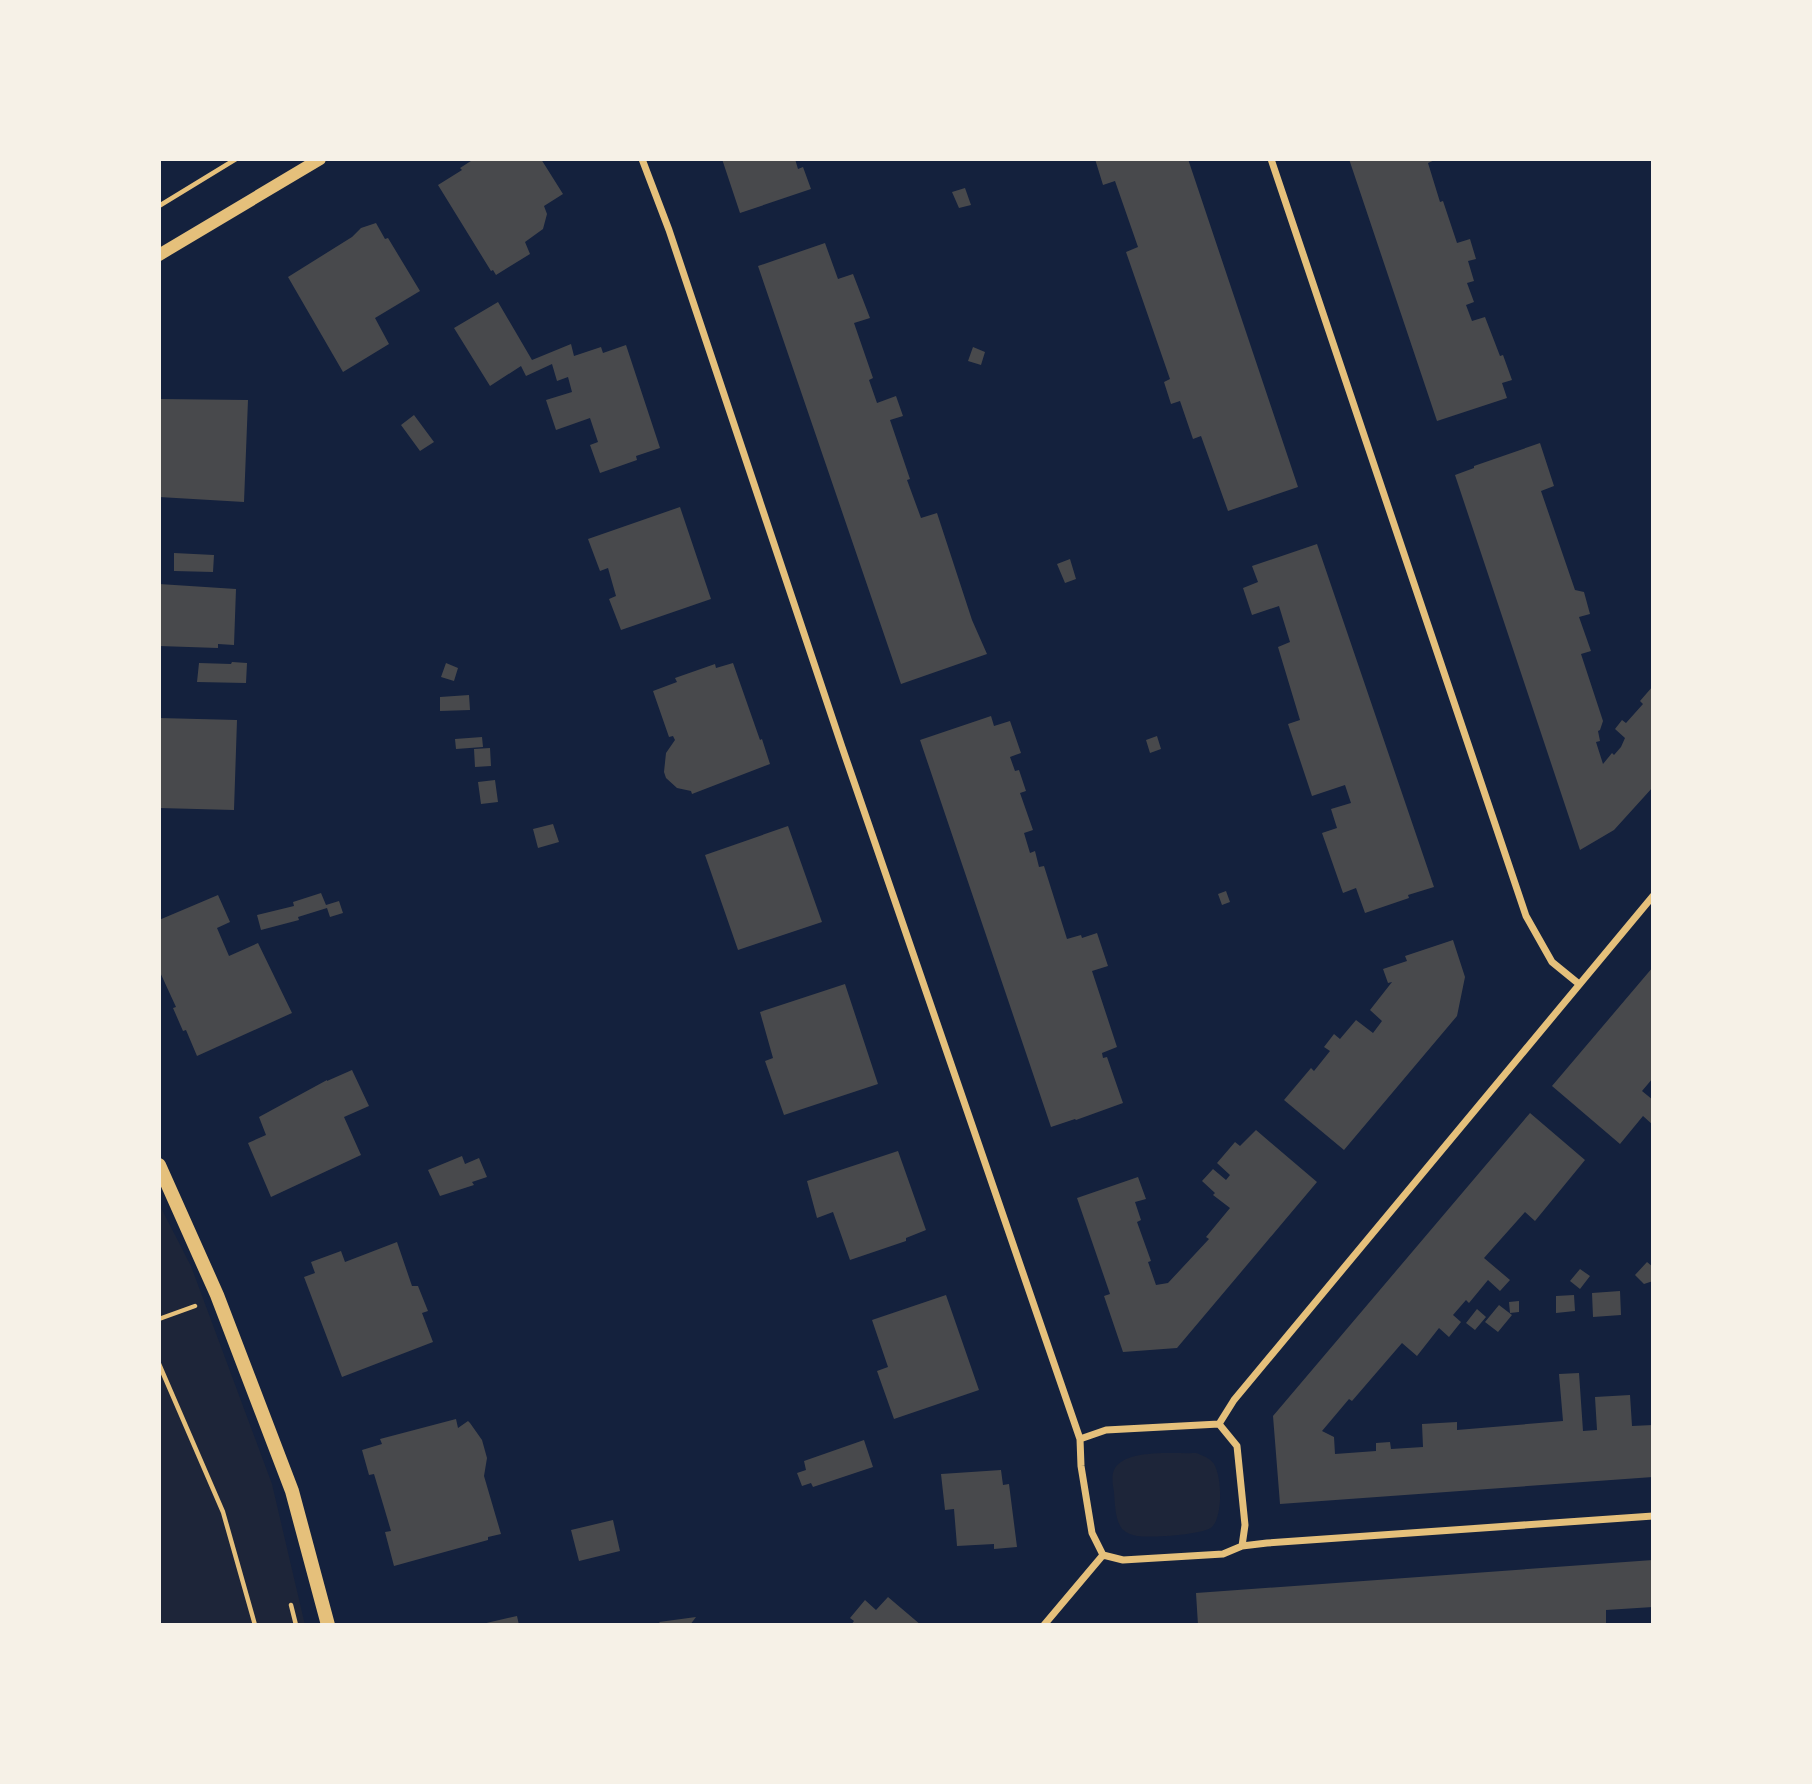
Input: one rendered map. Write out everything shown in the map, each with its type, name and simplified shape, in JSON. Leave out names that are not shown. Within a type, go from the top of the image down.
[{"type":"main road","points":[[159,1165],[217,1295],[292,1491],[328,1625]]},
{"type":"street","points":[[159,255],[320,159]]},
{"type":"street","points":[[642,159],[669,230],[842,747],[1080,1439],[1092,1533],[1103,1555],[1123,1560],[1223,1554],[1242,1546],[1653,1516]]},
{"type":"street","points":[[1271,159],[1526,915],[1552,962],[1579,984]]},
{"type":"street","points":[[1219,1424],[1234,1400],[1653,896]]},
{"type":"street","points":[[1080,1439],[1106,1430],[1219,1424]]},
{"type":"street","points":[[1219,1424],[1237,1446],[1245,1525],[1242,1546]]},
{"type":"street","points":[[1044,1625],[1103,1555]]},
{"type":"path","points":[[159,206],[236,159]]},
{"type":"path","points":[[159,1364],[223,1512],[255,1625]]},
{"type":"shaded area","points":[[159,1204],[191,1266],[272,1484],[305,1625],[159,1625]]},
{"type":"shaded area","points":[[1196,1453],[1212,1462],[1219,1478],[1220,1506],[1212,1527],[1188,1534],[1153,1537],[1135,1536],[1122,1529],[1117,1516],[1112,1481],[1114,1470],[1120,1463],[1139,1455]]},
{"type":"building","points":[[474,159],[541,159],[563,194],[544,206],[547,214],[543,229],[525,242],[530,254],[496,275],[438,185]]},
{"type":"building","points":[[722,159],[795,159],[798,169],[803,167],[811,189],[740,213]]},
{"type":"building","points":[[1095,159],[1188,159],[1298,487],[1228,511],[1201,436],[1193,439],[1180,401],[1171,404],[1164,382],[1170,379],[1126,252],[1138,247],[1115,181],[1103,185]]},
{"type":"building","points":[[1349,159],[1437,159],[1428,163],[1440,202],[1443,201],[1457,243],[1470,239],[1476,259],[1468,261],[1474,281],[1467,283],[1474,302],[1466,305],[1472,321],[1485,317],[1500,356],[1503,355],[1512,380],[1502,383],[1507,398],[1437,421]]},
{"type":"building","points":[[965,188],[971,205],[959,208],[952,192]]},
{"type":"building","points":[[376,223],[420,291],[375,318],[389,344],[343,372],[288,277],[352,237],[361,228]]},
{"type":"building","points":[[825,243],[838,279],[853,274],[870,318],[854,323],[873,378],[869,380],[877,403],[896,396],[903,416],[890,420],[910,479],[907,480],[921,518],[937,513],[972,620],[987,654],[901,684],[758,266]]},
{"type":"building","points":[[498,302],[532,360],[571,344],[574,356],[601,347],[603,353],[626,345],[660,448],[636,456],[637,460],[600,473],[590,445],[598,442],[590,418],[556,430],[546,400],[572,392],[568,377],[557,381],[552,364],[526,376],[521,366],[490,386],[454,328]]},
{"type":"building","points":[[973,347],[985,352],[981,365],[968,361]]},
{"type":"building","points":[[159,399],[248,400],[244,502],[159,497]]},
{"type":"building","points":[[414,415],[434,442],[420,451],[401,425]]},
{"type":"building","points":[[1540,443],[1554,486],[1541,491],[1575,590],[1584,592],[1590,614],[1579,617],[1591,651],[1581,654],[1603,721],[1598,731],[1600,741],[1596,742],[1603,764],[1621,747],[1625,738],[1615,729],[1622,720],[1626,723],[1643,704],[1640,701],[1653,686],[1653,787],[1614,830],[1580,850],[1455,475]]},
{"type":"building","points":[[680,507],[711,599],[621,630],[609,599],[616,596],[608,568],[600,571],[588,539]]},
{"type":"building","points":[[1317,544],[1434,887],[1365,913],[1356,888],[1343,893],[1322,833],[1337,828],[1331,809],[1351,803],[1345,785],[1312,796],[1288,724],[1300,720],[1278,647],[1290,642],[1279,606],[1252,615],[1243,588],[1258,582],[1252,566]]},
{"type":"building","points":[[174,553],[214,555],[213,572],[174,571]]},
{"type":"building","points":[[1070,559],[1076,579],[1065,583],[1057,564]]},
{"type":"building","points":[[159,584],[236,589],[234,645],[218,644],[218,648],[159,646]]},
{"type":"building","points":[[199,663],[247,663],[246,683],[197,682]]},
{"type":"building","points":[[446,663],[458,668],[454,681],[441,677]]},
{"type":"building","points":[[733,663],[770,764],[692,794],[691,791],[677,788],[666,778],[666,753],[675,740],[673,736],[669,737],[653,691],[677,682],[675,678],[715,664],[716,668]]},
{"type":"building","points":[[469,695],[470,710],[440,711],[440,697]]},
{"type":"building","points":[[991,716],[994,726],[1010,721],[1021,753],[1010,757],[1015,771],[1019,770],[1026,791],[1020,793],[1033,830],[1024,833],[1030,853],[1035,851],[1039,867],[1044,866],[1067,939],[1097,933],[1108,966],[1092,971],[1117,1047],[1102,1053],[1103,1058],[1107,1057],[1123,1103],[1051,1127],[920,740]]},
{"type":"building","points":[[159,718],[237,720],[234,810],[159,808]]},
{"type":"building","points":[[1157,736],[1161,749],[1150,753],[1146,740]]},
{"type":"building","points":[[482,737],[483,747],[456,749],[455,739]]},
{"type":"building","points":[[490,748],[491,766],[475,767],[474,749]]},
{"type":"building","points":[[495,780],[498,802],[481,804],[478,782]]},
{"type":"building","points":[[553,824],[559,842],[538,848],[533,829]]},
{"type":"building","points":[[788,826],[822,922],[738,950],[705,855]]},
{"type":"building","points":[[1226,891],[1230,902],[1222,905],[1218,894]]},
{"type":"building","points":[[321,893],[326,905],[339,901],[343,913],[330,917],[327,908],[298,917],[299,920],[261,930],[257,915],[294,906],[293,902]]},
{"type":"building","points":[[218,895],[230,922],[217,928],[229,956],[258,943],[292,1013],[197,1056],[186,1030],[183,1031],[173,1008],[176,1007],[159,970],[159,920]]},
{"type":"building","points":[[1453,940],[1465,977],[1457,1016],[1344,1150],[1284,1100],[1311,1068],[1314,1071],[1330,1051],[1324,1047],[1334,1034],[1340,1039],[1356,1020],[1373,1033],[1382,1021],[1370,1010],[1392,982],[1388,983],[1383,969],[1407,961],[1405,956]]},
{"type":"building","points":[[1653,967],[1653,1078],[1642,1091],[1653,1100],[1653,1125],[1643,1116],[1620,1144],[1552,1086]]},
{"type":"building","points":[[845,984],[878,1084],[784,1115],[765,1061],[773,1058],[760,1012]]},
{"type":"building","points":[[352,1070],[369,1106],[344,1117],[361,1155],[271,1197],[248,1143],[266,1135],[259,1117],[327,1080]]},
{"type":"building","points":[[1530,1113],[1585,1160],[1535,1221],[1525,1212],[1484,1258],[1510,1280],[1500,1291],[1488,1280],[1469,1303],[1466,1300],[1453,1315],[1461,1322],[1449,1337],[1439,1328],[1417,1356],[1402,1343],[1322,1431],[1334,1437],[1335,1454],[1376,1451],[1376,1443],[1390,1442],[1391,1449],[1423,1447],[1422,1424],[1457,1422],[1457,1430],[1563,1421],[1559,1374],[1579,1373],[1583,1431],[1597,1430],[1595,1397],[1630,1395],[1632,1426],[1653,1425],[1653,1477],[1280,1504],[1273,1416]]},
{"type":"building","points":[[1256,1130],[1317,1182],[1177,1348],[1123,1352],[1104,1296],[1110,1294],[1077,1198],[1138,1177],[1146,1199],[1135,1202],[1141,1220],[1137,1222],[1151,1261],[1148,1262],[1156,1285],[1168,1283],[1209,1239],[1206,1237],[1230,1208],[1213,1195],[1215,1193],[1202,1181],[1213,1169],[1226,1180],[1230,1175],[1217,1163],[1235,1142],[1240,1146]]},
{"type":"building","points":[[898,1151],[926,1230],[906,1238],[906,1241],[850,1260],[833,1212],[817,1218],[807,1181]]},
{"type":"building","points":[[462,1156],[465,1164],[479,1158],[487,1177],[472,1182],[474,1185],[440,1196],[428,1170]]},
{"type":"building","points":[[397,1242],[412,1286],[418,1286],[428,1311],[422,1313],[433,1342],[342,1377],[304,1277],[315,1273],[311,1262],[341,1251],[345,1262]]},
{"type":"building","points":[[1647,1262],[1653,1267],[1653,1281],[1644,1284],[1635,1275]]},
{"type":"building","points":[[1580,1269],[1590,1276],[1580,1289],[1570,1281]]},
{"type":"building","points":[[1620,1291],[1621,1315],[1593,1317],[1592,1293]]},
{"type":"building","points":[[946,1295],[979,1390],[894,1419],[877,1371],[888,1367],[872,1320]]},
{"type":"building","points":[[1574,1295],[1575,1311],[1556,1313],[1556,1296]]},
{"type":"building","points":[[1519,1301],[1519,1312],[1510,1313],[1509,1302]]},
{"type":"building","points":[[1499,1305],[1512,1315],[1498,1332],[1485,1322]]},
{"type":"building","points":[[1477,1309],[1486,1317],[1475,1330],[1466,1323]]},
{"type":"building","points":[[456,1419],[458,1428],[468,1421],[482,1440],[487,1458],[484,1476],[501,1534],[394,1566],[385,1532],[391,1531],[374,1474],[369,1475],[362,1450],[382,1444],[380,1439]]},
{"type":"building","points":[[864,1440],[873,1467],[813,1487],[811,1483],[802,1486],[797,1473],[806,1470],[804,1461]]},
{"type":"building","points":[[1001,1470],[1003,1485],[1009,1484],[1017,1547],[994,1549],[994,1544],[957,1546],[954,1509],[945,1510],[941,1474]]},
{"type":"building","points":[[613,1520],[620,1551],[579,1561],[571,1530]]},
{"type":"building","points":[[1653,1560],[1653,1607],[1606,1610],[1606,1625],[1198,1625],[1196,1593]]},
{"type":"building","points":[[888,1597],[921,1625],[851,1625],[854,1621],[850,1618],[865,1600],[876,1610]]},
{"type":"building","points":[[517,1616],[519,1625],[482,1625],[482,1624]]},
{"type":"building","points":[[696,1617],[690,1625],[662,1625],[659,1622]]}]
